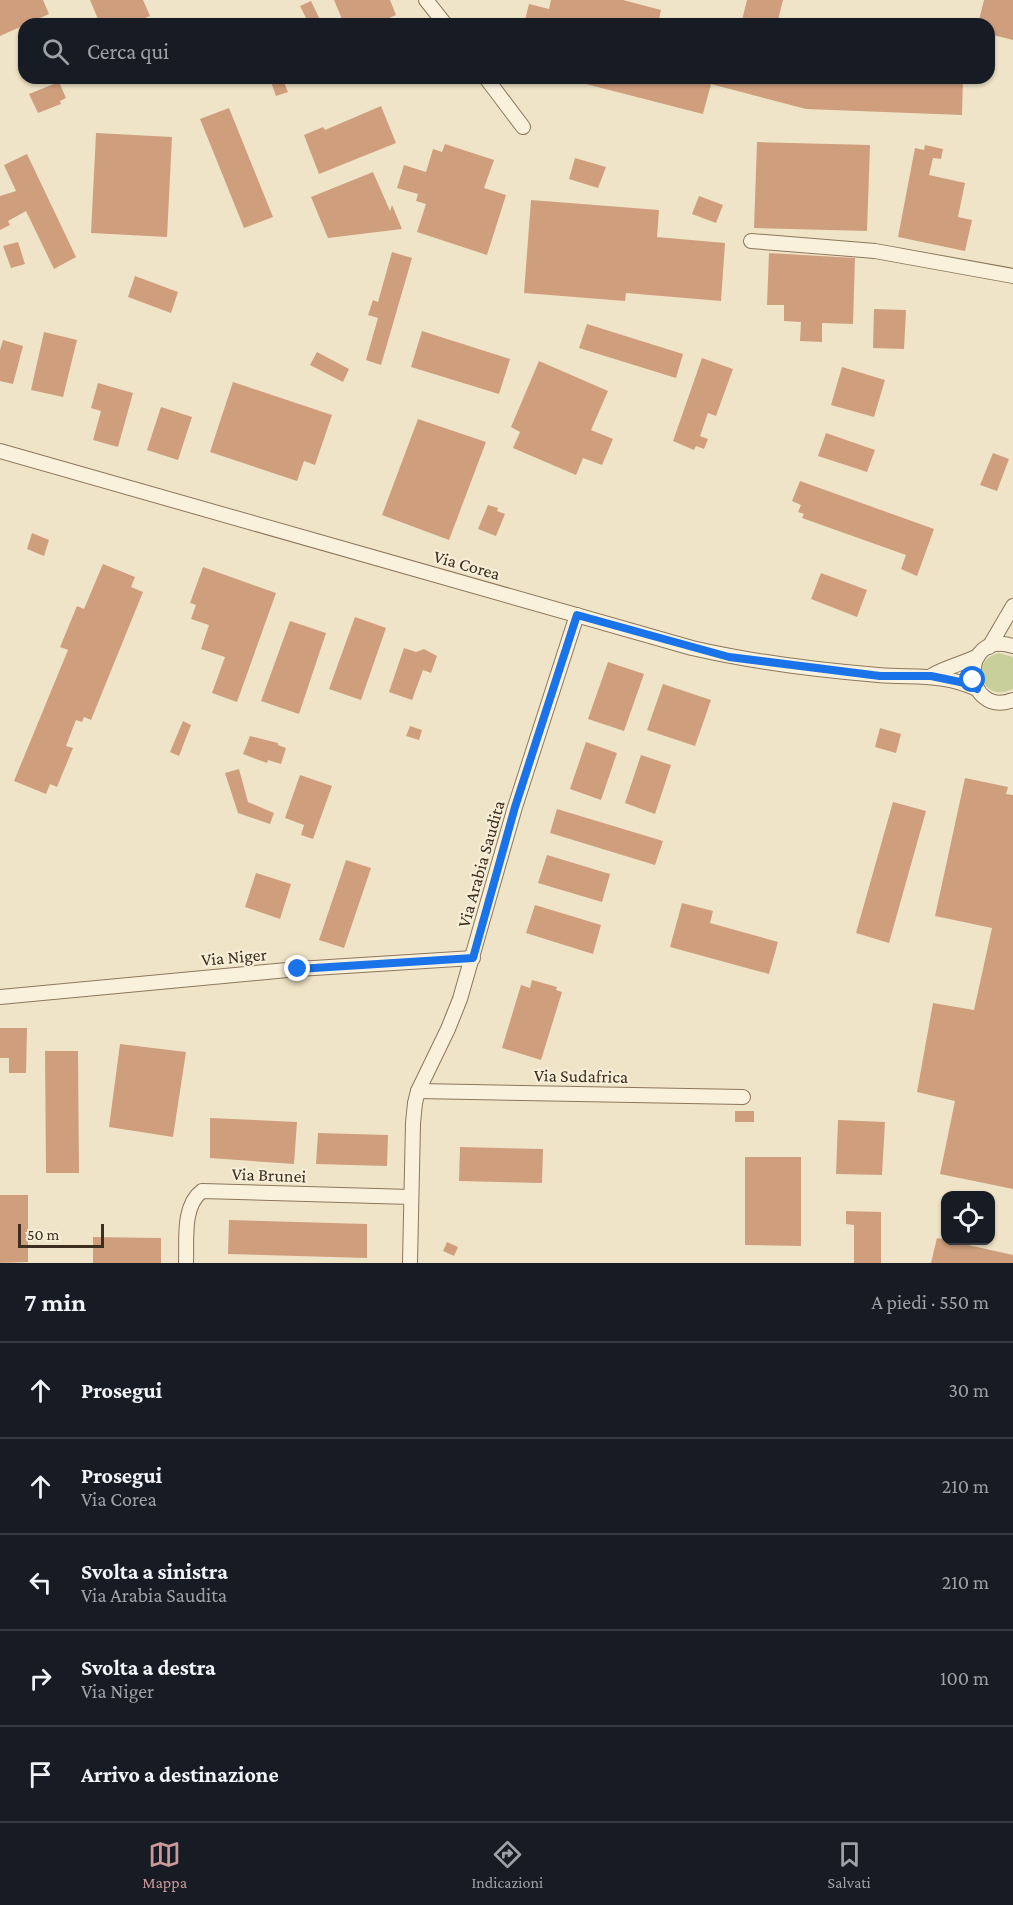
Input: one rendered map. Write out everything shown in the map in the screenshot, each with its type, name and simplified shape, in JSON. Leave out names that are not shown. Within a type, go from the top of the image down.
[{"type":"street","points":[[426,0],[440,18]]},
{"type":"street","points":[[491,84],[523,127]]},
{"type":"street","points":[[751,241],[875,250],[1013,276]]},
{"type":"street","name":"Via Corea","points":[[0,451],[729,657],[880,676],[931,676]]},
{"type":"street","points":[[931,676],[942,669],[960,665],[978,656],[989,647],[1013,606]]},
{"type":"street","name":"Via Arabia Saudita","points":[[410,1263],[413,1123],[418,1091],[448,1029],[473,958],[515,807],[577,615]]},
{"type":"street","points":[[989,647],[999,644],[1013,646]]},
{"type":"street","points":[[977,689],[972,674],[978,656]]},
{"type":"street","points":[[931,676],[965,683],[992,701],[1005,703],[1013,700]]},
{"type":"street","name":"Via Niger","points":[[0,997],[298,969],[473,958]]},
{"type":"street","name":"Via Sudafrica","points":[[418,1091],[743,1097]]},
{"type":"street","name":"Via Brunei","points":[[186,1263],[189,1207],[194,1197],[202,1191],[411,1197]]},
{"type":"green space","points":[[999,653],[1013,657],[1013,689],[1002,692],[993,691],[987,686],[982,680],[981,672],[983,664],[989,657]]},
{"type":"building","points":[[0,0],[43,0],[49,14],[40,18],[18,18],[18,28],[0,36]]},
{"type":"building","points":[[90,0],[143,0],[150,16],[145,18],[98,18]]},
{"type":"building","points":[[334,0],[390,0],[396,15],[389,18],[342,18]]},
{"type":"building","points":[[551,0],[623,0],[661,10],[659,18],[526,18],[529,4],[549,9]]},
{"type":"building","points":[[747,0],[783,0],[778,18],[742,18]]},
{"type":"building","points":[[984,0],[1013,0],[1013,40],[995,36],[995,18],[980,18]]},
{"type":"building","points":[[311,1],[319,18],[306,18],[300,6]]},
{"type":"building","points":[[54,84],[60,84],[66,98],[60,101],[61,104],[38,113],[29,94]]},
{"type":"building","points":[[272,84],[285,84],[288,92],[276,96]]},
{"type":"building","points":[[586,84],[711,84],[703,114]]},
{"type":"building","points":[[711,84],[963,84],[962,115],[806,109]]},
{"type":"building","points":[[381,106],[396,143],[319,174],[304,135],[323,127],[325,130]]},
{"type":"building","points":[[229,108],[273,217],[244,228],[200,119]]},
{"type":"building","points":[[96,133],[172,137],[167,237],[91,233]]},
{"type":"building","points":[[757,142],[870,145],[867,231],[754,228]]},
{"type":"building","points":[[445,144],[494,160],[484,188],[506,195],[487,255],[417,232],[426,204],[416,201],[418,194],[397,188],[404,165],[426,172],[433,149],[442,152]]},
{"type":"building","points":[[925,145],[943,149],[941,159],[933,158],[929,175],[965,183],[958,217],[972,220],[965,251],[898,237],[915,148],[924,150]]},
{"type":"building","points":[[27,154],[76,257],[54,269],[26,211],[8,221],[10,225],[0,230],[0,196],[16,191],[4,165]]},
{"type":"building","points":[[575,158],[606,167],[598,188],[569,179]]},
{"type":"building","points":[[373,172],[390,211],[392,205],[402,229],[328,238],[311,197]]},
{"type":"building","points":[[699,196],[723,205],[716,223],[692,214]]},
{"type":"building","points":[[531,200],[659,210],[657,237],[725,243],[721,301],[626,293],[625,301],[524,293]]},
{"type":"building","points":[[18,242],[25,264],[11,268],[3,246]]},
{"type":"building","points":[[392,252],[412,258],[381,365],[366,360],[378,318],[368,315],[373,300],[378,302]]},
{"type":"building","points":[[769,253],[855,258],[853,324],[822,323],[822,342],[800,341],[801,322],[784,321],[784,305],[767,305]]},
{"type":"building","points":[[135,276],[178,292],[171,313],[128,297]]},
{"type":"building","points":[[874,309],[906,310],[904,349],[873,348]]},
{"type":"building","points":[[587,324],[683,354],[676,378],[579,348]]},
{"type":"building","points":[[422,331],[510,359],[499,394],[411,367]]},
{"type":"building","points":[[44,332],[77,340],[63,397],[31,390]]},
{"type":"building","points":[[3,340],[23,346],[13,384],[0,381],[0,350]]},
{"type":"building","points":[[317,352],[349,369],[343,382],[310,365]]},
{"type":"building","points":[[702,358],[733,369],[716,416],[708,413],[700,436],[708,439],[704,449],[696,446],[694,450],[673,441]]},
{"type":"building","points":[[539,361],[608,391],[591,430],[613,439],[602,465],[583,458],[576,475],[513,448],[520,432],[511,427]]},
{"type":"building","points":[[842,367],[885,380],[874,417],[831,405]]},
{"type":"building","points":[[233,382],[332,415],[315,465],[304,461],[297,481],[210,452]]},
{"type":"building","points":[[98,383],[133,393],[118,447],[93,440],[101,411],[91,408]]},
{"type":"building","points":[[161,407],[192,417],[178,460],[147,450]]},
{"type":"building","points":[[418,419],[486,442],[449,540],[382,515]]},
{"type":"building","points":[[826,433],[875,450],[867,472],[818,456]]},
{"type":"building","points":[[993,453],[1009,459],[997,491],[980,485]]},
{"type":"building","points":[[800,481],[934,529],[917,576],[901,569],[906,555],[802,518],[804,514],[798,512],[801,505],[792,501]]},
{"type":"building","points":[[488,505],[498,508],[497,511],[505,514],[496,536],[478,529]]},
{"type":"building","points":[[32,533],[49,540],[44,556],[27,549]]},
{"type":"building","points":[[103,564],[135,577],[131,587],[143,592],[91,720],[84,717],[82,722],[76,720],[66,746],[73,748],[57,787],[50,784],[46,794],[14,781],[68,650],[60,647],[77,606],[84,609]]},
{"type":"building","points":[[203,567],[276,593],[237,702],[212,693],[225,657],[201,649],[209,625],[191,619],[196,605],[190,603]]},
{"type":"building","points":[[821,573],[867,590],[857,617],[811,599]]},
{"type":"building","points":[[355,617],[386,628],[361,700],[329,689]]},
{"type":"building","points":[[290,621],[326,633],[299,714],[261,701]]},
{"type":"building","points":[[404,648],[416,652],[424,649],[437,656],[431,673],[423,670],[412,700],[389,692]]},
{"type":"building","points":[[608,662],[644,674],[624,731],[588,719]]},
{"type":"building","points":[[663,684],[711,700],[695,746],[647,730]]},
{"type":"building","points":[[183,721],[191,725],[179,756],[170,752]]},
{"type":"building","points":[[410,726],[422,730],[419,740],[406,736]]},
{"type":"building","points":[[880,728],[901,734],[896,753],[875,747]]},
{"type":"building","points":[[250,736],[278,743],[286,748],[281,764],[268,760],[267,763],[243,754]]},
{"type":"building","points":[[586,742],[617,753],[601,800],[570,789]]},
{"type":"building","points":[[641,755],[671,765],[655,814],[625,803]]},
{"type":"building","points":[[239,769],[248,802],[274,813],[270,824],[238,813],[225,773]]},
{"type":"building","points":[[300,775],[332,786],[313,839],[301,835],[304,825],[285,818]]},
{"type":"building","points":[[965,778],[1008,787],[1006,794],[1013,795],[1013,1189],[940,1174],[955,1101],[917,1092],[933,1003],[974,1010],[992,928],[935,916]]},
{"type":"building","points":[[893,802],[926,811],[889,943],[856,933]]},
{"type":"building","points":[[557,809],[663,841],[655,865],[550,833]]},
{"type":"building","points":[[547,855],[610,874],[602,902],[538,883]]},
{"type":"building","points":[[346,860],[371,868],[344,948],[319,940]]},
{"type":"building","points":[[256,873],[291,884],[280,919],[245,907]]},
{"type":"building","points":[[682,903],[713,911],[710,923],[778,942],[769,974],[670,947]]},
{"type":"building","points":[[535,905],[601,925],[593,954],[526,933]]},
{"type":"building","points":[[532,980],[557,987],[556,990],[562,992],[541,1060],[502,1048],[521,985],[530,988]]},
{"type":"building","points":[[0,1028],[27,1028],[26,1073],[9,1073],[9,1058],[0,1058]]},
{"type":"building","points":[[120,1044],[186,1052],[173,1137],[109,1127]]},
{"type":"building","points":[[45,1051],[78,1051],[79,1173],[46,1173]]},
{"type":"building","points":[[735,1111],[754,1111],[754,1122],[735,1122]]},
{"type":"building","points":[[210,1118],[297,1122],[294,1164],[210,1158]]},
{"type":"building","points":[[838,1120],[885,1122],[882,1175],[836,1174]]},
{"type":"building","points":[[318,1133],[388,1135],[387,1166],[316,1164]]},
{"type":"building","points":[[460,1147],[543,1149],[542,1183],[459,1181]]},
{"type":"building","points":[[745,1157],[801,1157],[801,1246],[745,1245]]},
{"type":"building","points":[[0,1195],[28,1195],[28,1262],[0,1263]]},
{"type":"building","points":[[846,1211],[881,1212],[881,1263],[854,1263],[854,1225],[846,1224]]},
{"type":"building","points":[[229,1220],[367,1224],[367,1258],[228,1254]]},
{"type":"building","points":[[93,1237],[161,1238],[161,1263],[93,1263]]},
{"type":"building","points":[[937,1238],[941,1239],[941,1245],[968,1245],[1013,1255],[1013,1263],[931,1263]]},
{"type":"building","points":[[447,1242],[458,1247],[454,1256],[443,1251]]},
{"type":"route","points":[[298,969],[473,958],[515,807],[577,615],[729,657],[880,676],[931,676],[965,683],[977,689],[973,680]]}]
